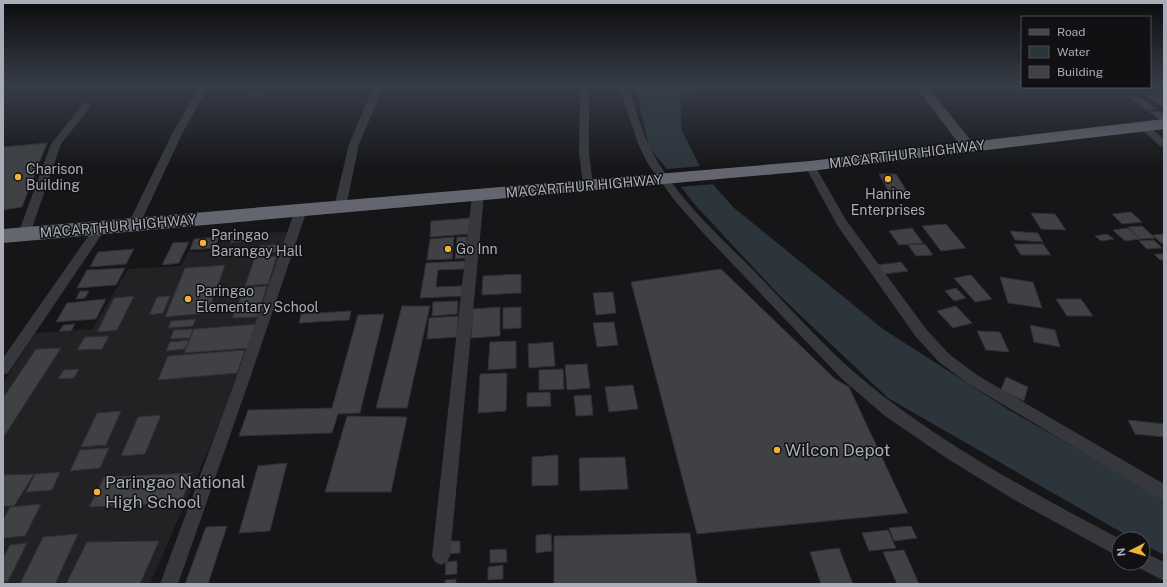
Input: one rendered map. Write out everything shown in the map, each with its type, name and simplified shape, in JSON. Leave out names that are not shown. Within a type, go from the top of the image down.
[{"type":"highway","name":"MACARTHUR HIGHWAY","points":[[3,236],[810,166],[968,146],[1164,124]]},
{"type":"street","points":[[24,234],[56,144],[80,113]]},
{"type":"street","points":[[134,224],[177,134],[189,113]]},
{"type":"street","points":[[340,207],[354,144],[367,113]]},
{"type":"street","points":[[584,113],[584,153],[588,185]]},
{"type":"street","points":[[633,113],[644,146],[681,200],[838,366],[863,388],[940,446],[1056,514],[1111,544]]},
{"type":"street","points":[[942,113],[968,146]]},
{"type":"street","points":[[1144,126],[1164,144]]},
{"type":"street","points":[[810,166],[841,222],[856,245],[921,333],[944,358],[972,379],[1164,493]]},
{"type":"street","points":[[441,556],[478,195]]},
{"type":"street","points":[[168,584],[241,384],[301,210]]},
{"type":"street","points":[[3,369],[100,228]]},
{"type":"street","points":[[1151,565],[1164,572]]},
{"type":"shaded area","points":[[288,232],[234,391],[150,584],[3,584],[3,383],[35,333],[92,329],[128,269],[181,266],[188,252],[217,251],[224,234]]},
{"type":"water","points":[[641,113],[681,113],[682,131],[704,174],[733,207],[883,329],[1009,410],[1164,498],[1164,555],[1151,548],[1151,531],[1119,531],[888,398],[781,297],[697,207],[649,147]]},
{"type":"pier","points":[[702,166],[715,184],[678,187],[670,177],[667,169]]},
{"type":"building","points":[[1151,113],[1164,114],[1164,119],[1159,119]]},
{"type":"building","name":"Charison Building","points":[[47,143],[22,207],[3,210],[3,147]]},
{"type":"building","points":[[879,174],[896,174],[908,193],[890,194]]},
{"type":"building","points":[[1131,212],[1142,222],[1122,224],[1112,214]]},
{"type":"building","points":[[1031,213],[1055,214],[1066,230],[1041,229]]},
{"type":"building","points":[[471,218],[470,234],[430,237],[431,221]]},
{"type":"building","points":[[946,224],[966,248],[941,251],[922,226]]},
{"type":"building","points":[[1142,226],[1155,238],[1140,239],[1128,227]]},
{"type":"building","points":[[912,228],[923,243],[899,245],[889,231]]},
{"type":"building","points":[[1128,228],[1140,239],[1125,241],[1113,230]]},
{"type":"building","points":[[1010,231],[1038,233],[1043,242],[1015,240]]},
{"type":"building","points":[[1107,234],[1114,239],[1101,241],[1095,236]]},
{"type":"building","points":[[1164,234],[1164,243],[1161,243],[1153,235]]},
{"type":"building","points":[[242,236],[240,242],[230,243],[232,237]]},
{"type":"building","points":[[219,237],[215,248],[190,250],[194,239]]},
{"type":"building","points":[[454,237],[452,259],[427,260],[430,239]]},
{"type":"building","points":[[457,237],[467,237],[465,258],[455,259]]},
{"type":"building","points":[[1154,240],[1162,248],[1147,249],[1139,241]]},
{"type":"building","points":[[189,242],[179,263],[162,265],[173,243]]},
{"type":"building","points":[[280,244],[278,252],[257,253],[260,246]]},
{"type":"building","points":[[925,244],[933,255],[916,256],[908,245]]},
{"type":"building","points":[[1014,244],[1043,244],[1051,255],[1021,255]]},
{"type":"building","points":[[134,249],[126,264],[90,267],[98,252]]},
{"type":"building","points":[[1154,254],[1164,254],[1164,260],[1160,260]]},
{"type":"building","points":[[277,256],[268,284],[245,286],[255,257]]},
{"type":"building","points":[[465,261],[464,269],[438,270],[436,287],[462,286],[462,296],[420,298],[426,263]]},
{"type":"building","points":[[901,262],[908,271],[884,274],[878,265]]},
{"type":"building","points":[[225,265],[208,313],[165,317],[185,268]]},
{"type":"building","points":[[125,268],[116,285],[77,288],[87,270]]},
{"type":"building","name":"Wilcon Depot","points":[[721,269],[835,379],[849,387],[908,513],[697,534],[631,282]]},
{"type":"building","points":[[521,274],[521,293],[482,295],[483,276]]},
{"type":"building","points":[[971,275],[992,299],[975,302],[954,278]]},
{"type":"building","points":[[1000,277],[1033,282],[1042,308],[1008,303]]},
{"type":"building","points":[[267,286],[257,317],[232,318],[244,288]]},
{"type":"building","points":[[956,288],[966,298],[954,301],[945,291]]},
{"type":"building","points":[[80,291],[89,291],[85,298],[76,299]]},
{"type":"building","points":[[613,292],[616,313],[596,315],[593,293]]},
{"type":"building","points":[[134,296],[117,330],[97,332],[114,298]]},
{"type":"building","points":[[170,296],[163,313],[149,315],[157,297]]},
{"type":"building","points":[[106,299],[96,319],[56,322],[67,303]]},
{"type":"building","points":[[1056,299],[1081,299],[1093,316],[1067,316]]},
{"type":"building","points":[[458,301],[457,314],[432,316],[433,302]]},
{"type":"building","points":[[402,306],[430,306],[407,408],[376,408]]},
{"type":"building","points":[[956,306],[972,323],[953,328],[937,311]]},
{"type":"building","points":[[500,307],[500,336],[471,338],[473,309]]},
{"type":"building","points":[[521,307],[521,328],[503,329],[503,308]]},
{"type":"building","points":[[351,311],[349,320],[299,323],[301,314]]},
{"type":"building","points":[[384,314],[360,413],[338,414],[332,433],[239,436],[248,410],[332,408],[358,315]]},
{"type":"building","points":[[458,316],[457,337],[427,339],[429,318]]},
{"type":"building","points":[[196,319],[193,326],[168,328],[171,321]]},
{"type":"building","points":[[614,322],[618,345],[597,347],[593,323]]},
{"type":"building","points":[[75,324],[71,331],[59,331],[64,325]]},
{"type":"building","points":[[258,324],[250,348],[184,353],[194,329]]},
{"type":"building","points":[[1030,325],[1055,330],[1060,347],[1034,342]]},
{"type":"building","points":[[193,329],[190,338],[170,339],[174,330]]},
{"type":"building","points":[[977,331],[1000,332],[1009,352],[986,350]]},
{"type":"building","points":[[109,336],[102,349],[77,350],[85,337]]},
{"type":"building","points":[[189,340],[185,349],[166,351],[170,342]]},
{"type":"building","points":[[516,341],[516,368],[488,370],[490,342]]},
{"type":"building","points":[[553,342],[555,366],[529,368],[528,344]]},
{"type":"building","points":[[61,348],[3,438],[3,398],[36,349]]},
{"type":"building","points":[[245,350],[237,373],[158,380],[168,356]]},
{"type":"building","points":[[587,364],[590,388],[567,390],[565,365]]},
{"type":"building","points":[[79,369],[74,378],[58,379],[64,370]]},
{"type":"building","points":[[563,369],[564,389],[539,390],[539,370]]},
{"type":"building","points":[[507,373],[506,411],[478,413],[480,374]]},
{"type":"building","points":[[1006,377],[1028,387],[1024,401],[1001,390]]},
{"type":"building","points":[[633,385],[638,409],[609,412],[605,387]]},
{"type":"building","points":[[550,392],[551,406],[527,407],[527,393]]},
{"type":"building","points":[[591,395],[593,415],[576,416],[574,396]]},
{"type":"building","points":[[121,411],[106,445],[81,447],[97,413]]},
{"type":"building","points":[[161,415],[145,454],[121,456],[138,417]]},
{"type":"building","points":[[347,416],[407,417],[391,492],[325,492]]},
{"type":"building","points":[[1128,420],[1164,424],[1164,437],[1135,434]]},
{"type":"building","points":[[109,448],[100,468],[70,471],[80,450]]},
{"type":"building","points":[[558,455],[558,485],[532,486],[532,457]]},
{"type":"building","points":[[625,457],[628,489],[580,491],[579,458]]},
{"type":"building","points":[[287,463],[270,531],[239,533],[258,466]]},
{"type":"building","points":[[60,472],[52,490],[26,492],[35,474]]},
{"type":"building","points":[[192,473],[181,503],[89,507],[104,477]]},
{"type":"building","points":[[34,474],[14,506],[3,506],[3,475]]},
{"type":"building","points":[[41,504],[25,536],[3,538],[3,520],[10,507]]},
{"type":"building","points":[[227,526],[208,584],[185,584],[206,527]]},
{"type":"building","points":[[911,526],[917,538],[894,541],[889,528]]},
{"type":"building","points":[[888,530],[896,548],[869,551],[862,533]]},
{"type":"building","points":[[690,533],[697,584],[554,584],[554,536]]},
{"type":"building","points":[[78,534],[55,584],[20,584],[43,537]]},
{"type":"building","points":[[551,534],[552,551],[536,553],[536,535]]},
{"type":"building","points":[[159,541],[140,584],[66,584],[87,542]]},
{"type":"building","points":[[449,541],[460,541],[460,553],[448,554]]},
{"type":"building","points":[[27,543],[8,581],[3,582],[3,558],[10,545]]},
{"type":"building","points":[[839,548],[853,584],[821,584],[810,552]]},
{"type":"building","points":[[506,549],[507,562],[490,563],[490,550]]},
{"type":"building","points":[[904,550],[919,584],[897,584],[883,552]]},
{"type":"building","points":[[457,561],[457,574],[445,575],[446,562]]},
{"type":"building","points":[[503,565],[503,579],[488,580],[488,567]]},
{"type":"building","points":[[456,579],[456,584],[445,584],[445,580]]},
{"type":"place","name":"Charison Building","points":[[18,177]]},
{"type":"place","name":"Hanine Enterprises","points":[[888,179]]},
{"type":"place","name":"Paringao Barangay Hall","points":[[203,243]]},
{"type":"place","name":"Go Inn","points":[[448,249]]},
{"type":"place","name":"Paringao Elementary School","points":[[188,299]]},
{"type":"place","name":"Wilcon Depot","points":[[777,450]]},
{"type":"place","name":"Paringao National High School","points":[[97,492]]}]
